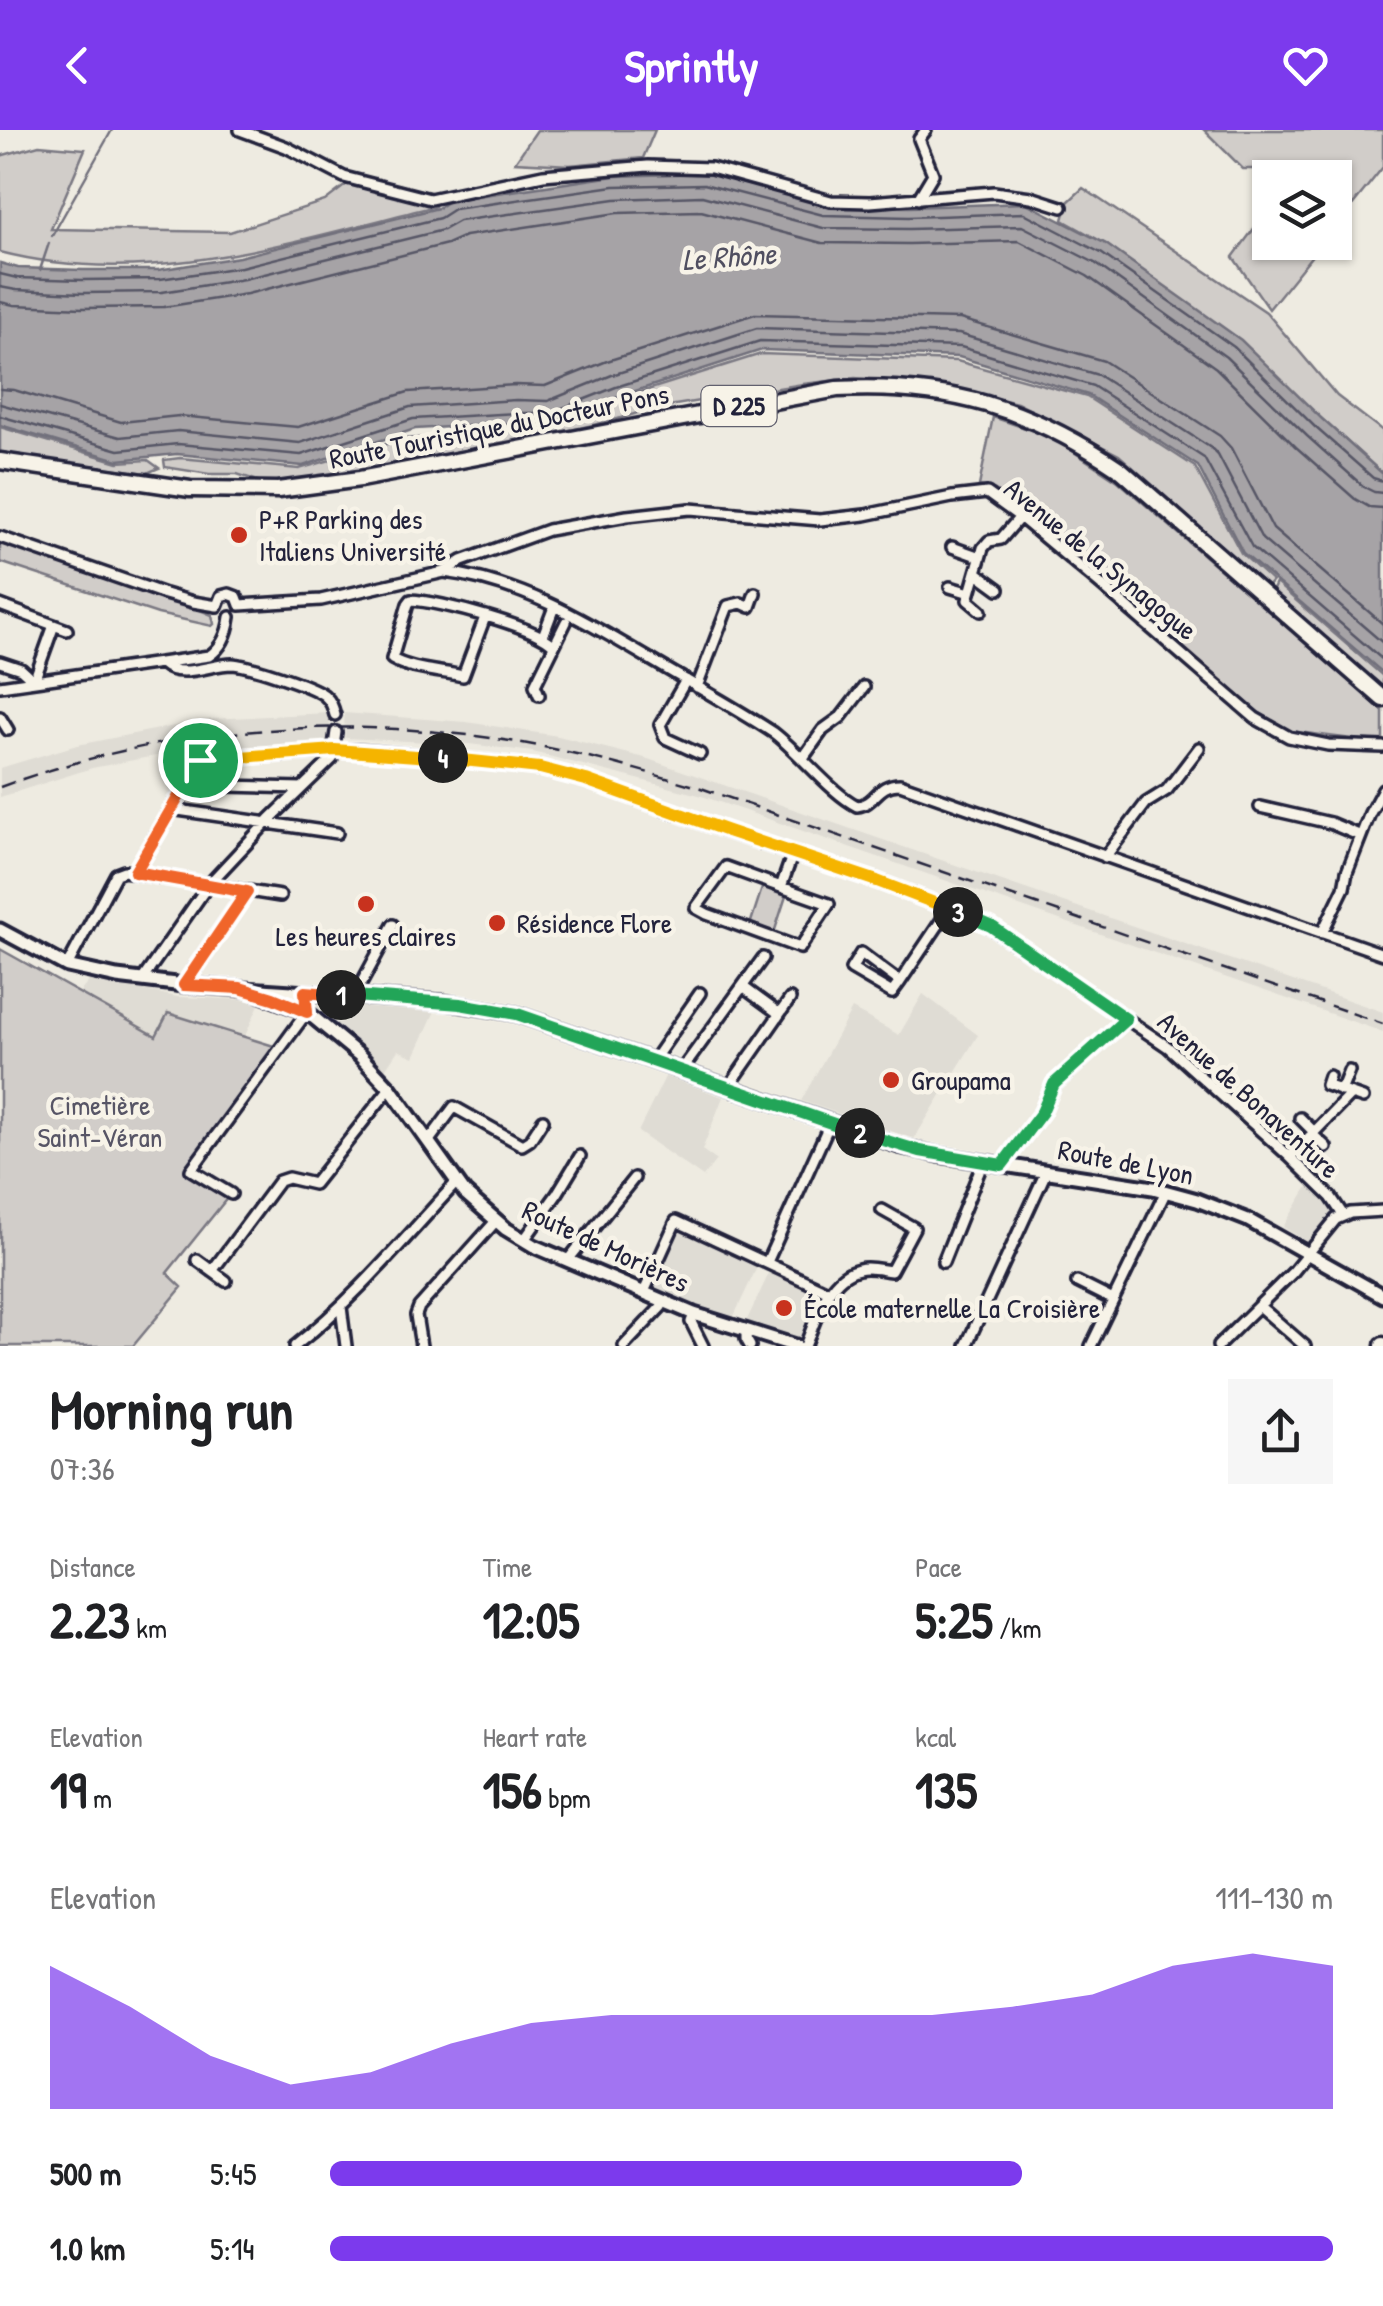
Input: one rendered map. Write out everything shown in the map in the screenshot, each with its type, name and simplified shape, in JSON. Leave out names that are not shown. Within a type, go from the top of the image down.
[{"type":"highway","name":"Route Touristique du Docteur Pons","points":[[0,462],[190,488],[278,490],[360,479],[837,389],[907,388],[1010,410],[1085,446],[1121,470],[1383,699]]},
{"type":"main road","name":"Route de Lyon","points":[[0,930],[67,966],[142,980],[444,1002],[503,1011],[830,1124],[920,1151],[1166,1191],[1226,1210],[1383,1296]]},
{"type":"main road","name":"Route de Morières","points":[[240,988],[307,1012],[346,1042],[390,1088],[456,1183],[496,1222],[524,1240],[694,1314],[796,1346]]},
{"type":"main road","points":[[305,992],[307,1012]]},
{"type":"street","points":[[240,130],[286,147],[344,177],[430,199],[543,175],[648,166],[711,168],[831,201],[870,202],[994,192],[1062,206]]},
{"type":"street","points":[[918,199],[932,174],[918,140],[926,130]]},
{"type":"street","name":"Avenue de la Synagogue","points":[[240,606],[320,600],[444,572],[462,561],[548,530],[690,509],[820,520],[987,493],[1255,718],[1289,736],[1328,745],[1383,747]]},
{"type":"street","points":[[982,611],[968,600],[980,557],[989,541],[1001,539],[1020,517]]},
{"type":"street","points":[[0,537],[165,594],[217,606]]},
{"type":"street","points":[[952,547],[980,557]]},
{"type":"street","points":[[444,572],[495,581],[599,628],[774,733],[858,806],[867,804],[881,788],[900,784],[1383,954]]},
{"type":"street","points":[[977,573],[999,589]]},
{"type":"street","points":[[950,587],[970,594]]},
{"type":"street","points":[[698,687],[728,606],[750,606],[755,593]]},
{"type":"street","points":[[229,594],[237,597],[240,606],[230,617],[222,615],[217,606],[221,596],[229,594]]},
{"type":"street","points":[[485,617],[463,676],[412,668],[396,662],[392,656],[411,600],[485,617],[542,636],[554,646]]},
{"type":"street","points":[[0,605],[67,630]]},
{"type":"street","points":[[542,636],[554,606]]},
{"type":"street","points":[[0,686],[214,654],[224,639],[230,617]]},
{"type":"street","points":[[539,695],[535,685],[566,622]]},
{"type":"street","points":[[34,681],[54,624]]},
{"type":"street","points":[[0,662],[20,669],[34,681]]},
{"type":"street","points":[[162,664],[170,670],[222,664],[248,666],[319,692],[330,701],[336,715]]},
{"type":"street","points":[[686,680],[660,725],[665,738],[700,754]]},
{"type":"street","points":[[803,758],[823,730],[841,717],[864,687]]},
{"type":"street","points":[[0,717],[8,730]]},
{"type":"street","points":[[142,980],[209,884],[332,760],[336,732]]},
{"type":"street","points":[[1105,857],[1146,802],[1167,790],[1198,748]]},
{"type":"street","name":"Avenue de Bonaventure","points":[[184,785],[200,760],[335,750],[540,768],[586,780],[949,909],[991,926],[1168,1047],[1290,1156],[1343,1215]]},
{"type":"street","points":[[135,872],[184,785],[302,788]]},
{"type":"street","points":[[1322,933],[1383,790]]},
{"type":"street","points":[[1260,807],[1330,823],[1361,836]]},
{"type":"street","points":[[171,809],[336,833]]},
{"type":"street","points":[[782,887],[793,853]]},
{"type":"street","points":[[726,867],[782,887],[829,904],[800,948],[696,908],[726,867]]},
{"type":"street","points":[[67,966],[116,874],[124,871],[280,896]]},
{"type":"street","points":[[184,985],[247,892]]},
{"type":"street","points":[[900,982],[861,953],[851,968],[892,993],[900,982],[949,909]]},
{"type":"street","points":[[355,996],[393,925]]},
{"type":"street","points":[[681,1071],[763,958]]},
{"type":"street","points":[[743,987],[777,1012]]},
{"type":"street","points":[[653,1061],[700,993]]},
{"type":"street","points":[[728,1088],[790,1000]]},
{"type":"street","points":[[231,1194],[191,1170],[307,1012]]},
{"type":"street","points":[[1002,1165],[1042,1112],[1054,1084],[1126,1019]]},
{"type":"street","points":[[1290,1156],[1346,1092],[1349,1071]]},
{"type":"street","points":[[1329,1076],[1326,1085],[1363,1098]]},
{"type":"street","points":[[212,1270],[279,1180],[288,1178],[314,1184],[390,1088]]},
{"type":"street","points":[[428,1142],[454,1107],[522,1145],[543,1120]]},
{"type":"street","points":[[1300,1118],[1326,1148]]},
{"type":"street","points":[[767,1262],[830,1124]]},
{"type":"street","points":[[524,1240],[580,1156]]},
{"type":"street","points":[[943,1262],[983,1162]]},
{"type":"street","points":[[966,1346],[1046,1172]]},
{"type":"street","points":[[568,1260],[634,1178]]},
{"type":"street","points":[[295,1346],[342,1307],[456,1183]]},
{"type":"street","points":[[1091,1346],[1166,1191]]},
{"type":"street","points":[[805,1346],[829,1292],[838,1281],[859,1268],[891,1271],[914,1228],[882,1210]]},
{"type":"street","points":[[1218,1346],[1260,1306],[1330,1225],[1343,1215],[1383,1211]]},
{"type":"street","points":[[644,1292],[676,1221],[829,1292]]},
{"type":"street","points":[[422,1346],[416,1316],[419,1307],[496,1222]]},
{"type":"street","points":[[198,1260],[226,1281]]},
{"type":"street","points":[[1077,1282],[1113,1300]]},
{"type":"street","points":[[624,1346],[664,1301]]},
{"type":"street","points":[[1260,1306],[1306,1346]]},
{"type":"street","points":[[342,1307],[346,1346]]},
{"type":"street","points":[[694,1314],[691,1322],[703,1346]]},
{"type":"street","points":[[746,1332],[750,1346]]},
{"type":"shaded area","points":[[329,713],[331,740],[144,758],[92,768],[0,797],[0,768],[77,745],[210,719]]},
{"type":"shaded area","points":[[344,713],[466,722],[558,736],[645,758],[1383,1012],[1383,1032],[699,795],[533,752],[469,744],[345,738]]},
{"type":"shaded area","points":[[91,979],[177,997],[261,1000],[245,1036],[168,1014],[156,1037],[79,993]]},
{"type":"shaded area","name":"Groupama","points":[[923,994],[978,1035],[914,1139],[801,1101],[852,1009],[899,1035]]},
{"type":"shaded area","points":[[318,1001],[435,1011],[414,1057],[398,1050],[384,1071],[316,1010]]},
{"type":"shaded area","points":[[666,1075],[723,1097],[702,1150],[716,1160],[703,1177],[638,1132]]},
{"type":"shaded area","points":[[1312,1180],[1336,1208],[1311,1244],[1283,1227]]},
{"type":"shaded area","points":[[679,1227],[758,1265],[733,1318],[729,1320],[650,1288]]},
{"type":"shaded area","name":"École maternelle La Croisière","points":[[770,1271],[823,1295],[803,1339],[748,1326],[746,1322]]},
{"type":"green space","points":[[537,130],[655,130],[643,158],[570,165],[515,162]]},
{"type":"green space","points":[[1204,130],[1383,130],[1383,167],[1352,206],[1352,160],[1252,160],[1252,169],[1243,169]]},
{"type":"green space","points":[[39,145],[85,149],[51,229],[230,232],[325,201],[347,184],[436,206],[274,246],[165,263],[110,266],[0,252],[0,156]]},
{"type":"green space","points":[[1083,188],[1266,312],[1337,396],[1383,431],[1383,474],[1322,419],[1106,244],[1063,220],[1068,202]]},
{"type":"green space","points":[[1252,231],[1252,260],[1308,260],[1269,309],[1233,257]]},
{"type":"green space","points":[[761,354],[957,361],[1087,397],[1195,467],[1241,553],[1272,581],[1267,587],[1119,455],[1017,403],[939,385],[855,378],[803,384],[651,409],[517,442],[322,481],[264,483],[237,474],[165,467],[164,460],[180,458],[299,469],[404,439],[541,429],[622,398]]},
{"type":"green space","points":[[993,417],[1051,437],[1118,481],[1383,711],[1383,743],[1290,731],[1258,712],[995,490],[979,486]]},
{"type":"green space","points":[[0,427],[118,462],[148,460],[159,468],[147,473],[0,453]]},
{"type":"green space","points":[[0,540],[200,610],[212,615],[214,624],[158,614],[0,562]]},
{"type":"green space","points":[[1276,583],[1383,676],[1383,689],[1272,592]]},
{"type":"green space","points":[[763,885],[787,893],[774,933],[750,925]]},
{"type":"green space","name":"Cimetière Saint-Véran","points":[[0,949],[156,1036],[168,1013],[277,1047],[185,1170],[228,1197],[167,1273],[182,1287],[133,1346],[0,1346]]},
{"type":"water","name":"Le Rhône","points":[[706,173],[824,205],[1026,203],[1106,244],[1241,340],[1383,474],[1383,673],[1243,553],[1198,466],[1088,395],[959,357],[762,350],[620,396],[551,424],[415,429],[303,466],[177,454],[118,460],[0,425],[0,263],[18,268],[158,270],[239,257],[438,208],[450,200],[614,176]]},
{"type":"waterway","points":[[52,236],[112,130]]},
{"type":"waterway","points":[[40,270],[49,243]]},
{"type":"railway","points":[[0,787],[128,750],[261,731],[395,729],[528,744],[698,787],[1383,1024]]},
{"type":"place","name":"P+R Parking des Italiens Université","points":[[239,535]]},
{"type":"place","name":"Les heures claires","points":[[366,904]]},
{"type":"place","name":"Résidence Flore","points":[[497,923]]},
{"type":"place","name":"Groupama","points":[[891,1080]]},
{"type":"place","name":"École maternelle La Croisière","points":[[784,1308]]},
{"type":"route","points":[[356,750],[479,760],[540,768],[586,780],[982,921],[1126,1019],[1054,1084],[1042,1112],[1002,1165],[899,1146],[503,1011],[444,1002],[305,992],[307,1012],[240,988],[184,985],[247,892],[135,872],[200,760],[356,750]]}]
